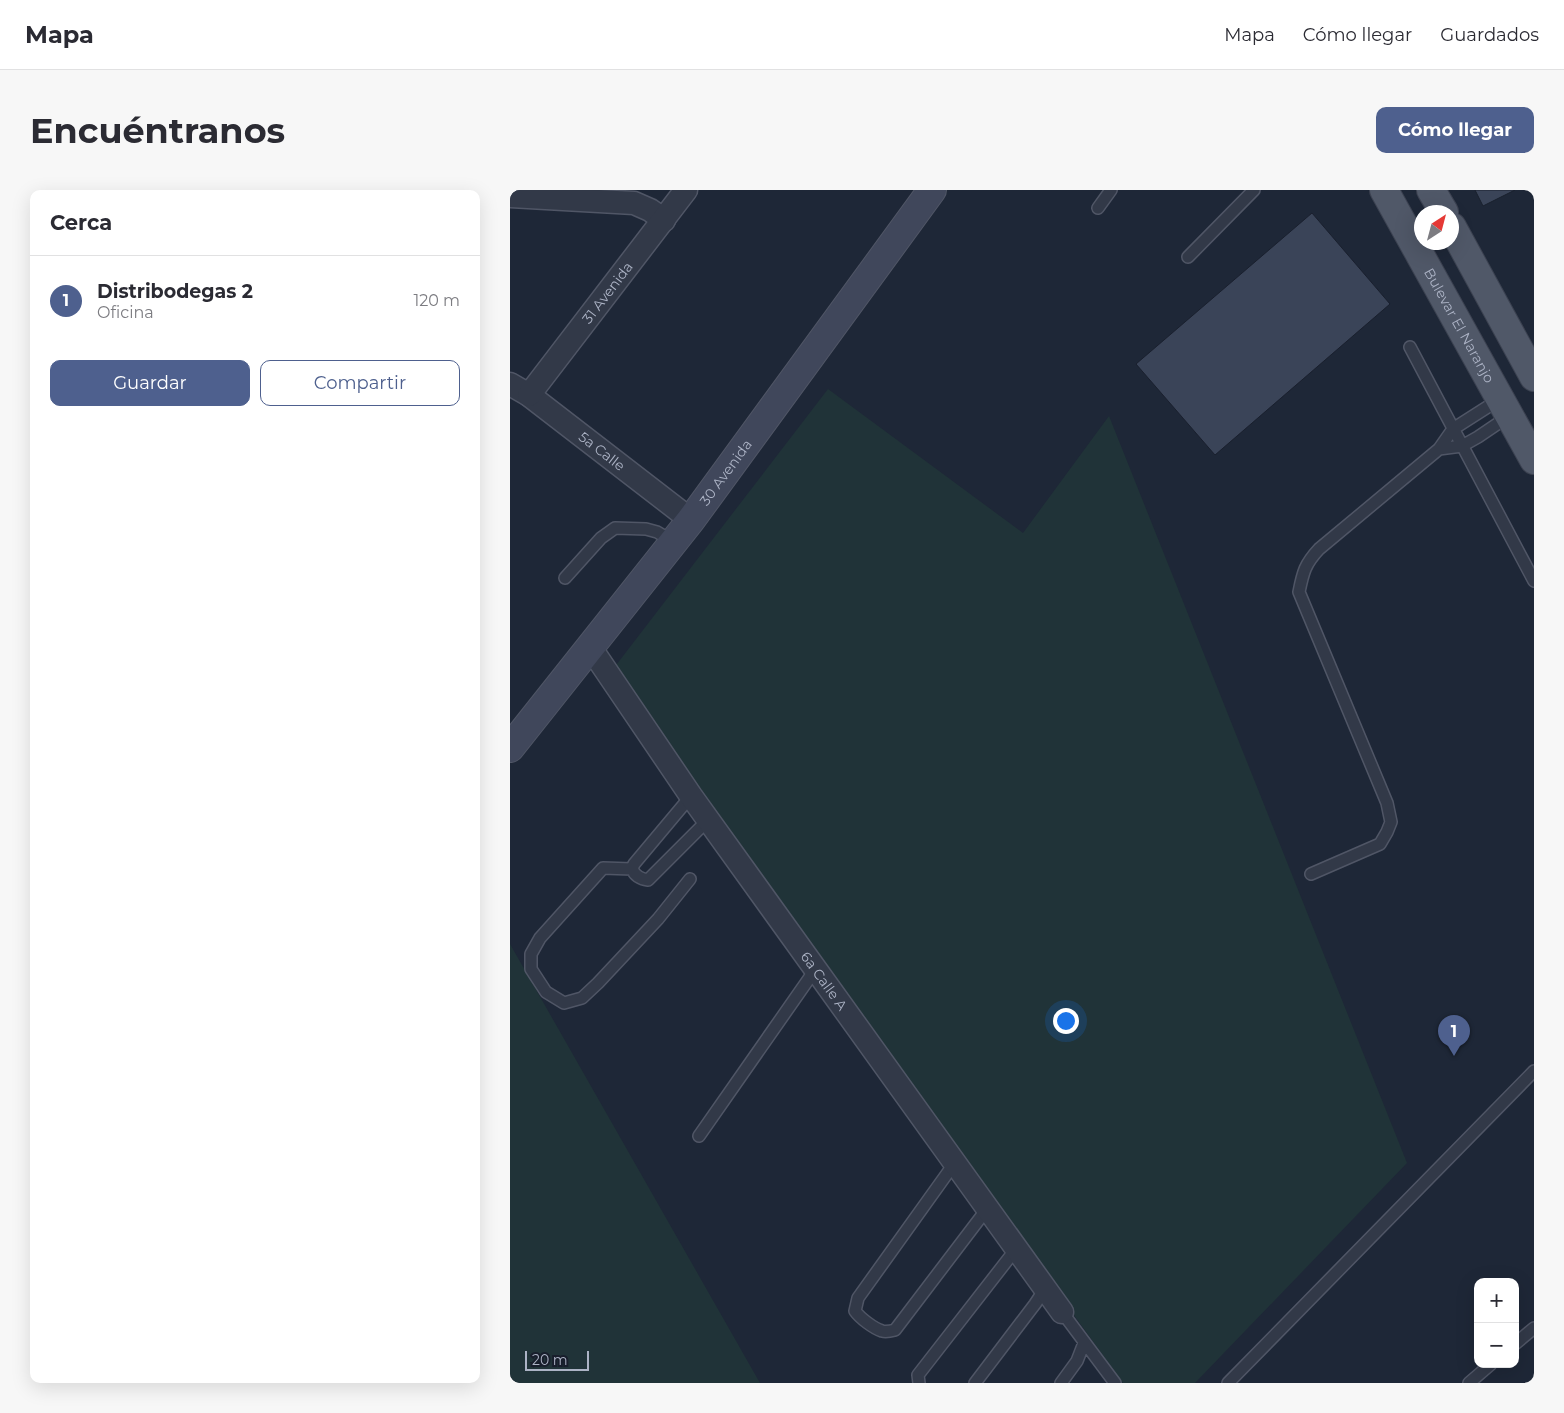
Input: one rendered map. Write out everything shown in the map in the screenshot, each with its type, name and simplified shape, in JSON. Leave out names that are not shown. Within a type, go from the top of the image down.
[{"type":"main road","name":"Bulevar El Naranjo","points":[[1384,190],[1534,460]]},
{"type":"main road","points":[[1431,190],[1440,205]]},
{"type":"main road","points":[[1459,239],[1530,361]]},
{"type":"street","name":"31 Avenida","points":[[519,389],[664,220],[686,190]]},
{"type":"street","name":"30 Avenida","points":[[510,748],[692,520],[932,190]]},
{"type":"street","points":[[510,196],[634,203],[650,210],[664,220]]},
{"type":"street","name":"5a Calle","points":[[519,389],[692,520]]},
{"type":"street","name":"6a Calle A","points":[[590,647],[708,820],[1062,1312]]},
{"type":"lane","points":[[1098,208],[1110,190]]},
{"type":"lane","points":[[1188,257],[1254,190]]},
{"type":"lane","points":[[1410,347],[1534,581]]},
{"type":"lane","points":[[1312,874],[1380,844],[1391,822],[1387,803],[1299,592],[1308,562],[1319,549],[1439,449],[1453,429],[1504,408]]},
{"type":"lane","points":[[1439,449],[1462,446],[1478,437],[1504,408]]},
{"type":"lane","points":[[565,578],[601,538],[615,528],[646,529],[657,532],[674,542]]},
{"type":"lane","points":[[691,796],[634,864],[632,868],[634,874],[641,879],[648,880],[708,820]]},
{"type":"lane","points":[[632,868],[603,868],[540,938],[531,954],[531,969],[546,992],[564,1003],[582,998],[658,919],[690,879]]},
{"type":"lane","points":[[699,1136],[815,970]]},
{"type":"lane","points":[[1228,1383],[1534,1071]]},
{"type":"lane","points":[[954,1164],[858,1298],[855,1311],[859,1316],[885,1332],[895,1330],[987,1209]]},
{"type":"lane","points":[[919,1383],[918,1375],[1016,1249]]},
{"type":"lane","points":[[974,1383],[1035,1304],[1045,1288]]},
{"type":"lane","points":[[1062,1312],[1115,1383]]},
{"type":"lane","points":[[1519,1341],[1534,1328]]},
{"type":"lane","points":[[1061,1383],[1077,1361],[1084,1343]]},
{"type":"lane","points":[[1469,1383],[1487,1368]]},
{"type":"green space","points":[[828,389],[1023,533],[1109,416],[1407,1163],[1195,1383],[1123,1383],[610,673]]},
{"type":"green space","points":[[510,944],[760,1383],[510,1383]]},
{"type":"building","points":[[1475,190],[1515,190],[1483,206]]},
{"type":"building","points":[[1312,213],[1390,304],[1215,455],[1136,364]]},
{"type":"place","name":"Distribodegas 2","points":[[1454,1056]]}]
